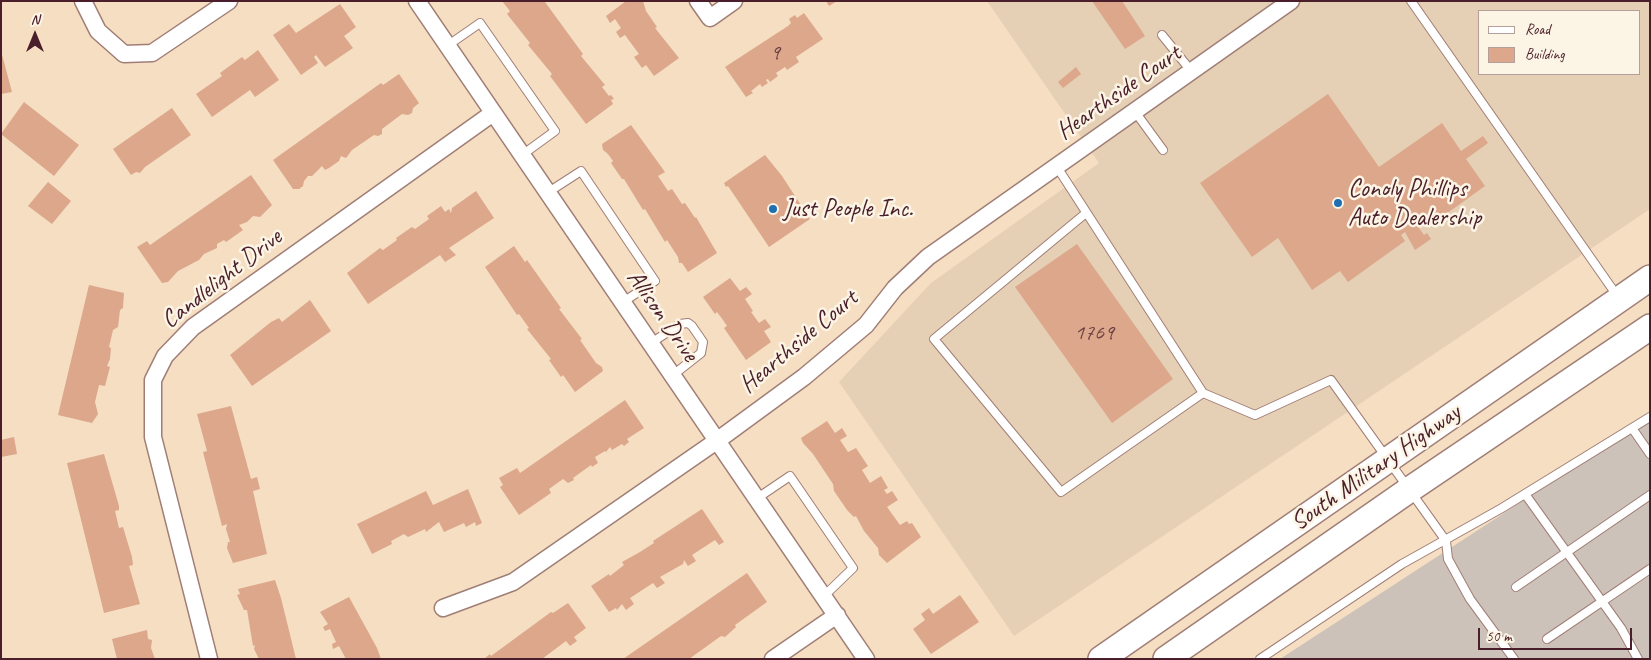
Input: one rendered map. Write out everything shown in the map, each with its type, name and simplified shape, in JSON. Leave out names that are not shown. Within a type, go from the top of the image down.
[{"type":"main road","name":"South Military Highway","points":[[1102,659],[1650,278]]},
{"type":"main road","name":"South Military Highway","points":[[1166,659],[1409,490],[1650,327]]},
{"type":"street","points":[[84,1],[98,32],[124,54],[152,53],[229,1]]},
{"type":"street","name":"Allison Drive","points":[[417,1],[492,114],[718,440],[866,659]]},
{"type":"street","points":[[698,1],[710,18],[734,1]]},
{"type":"street","name":"Hearthside Court","points":[[443,608],[514,582],[718,440],[804,377],[866,325],[895,288],[928,257],[1136,113],[1291,1]]},
{"type":"street","name":"Candlelight Drive","points":[[209,659],[153,437],[153,380],[165,356],[193,327],[492,114]]},
{"type":"street","points":[[773,659],[838,615]]},
{"type":"lane","points":[[1411,1],[1619,299]]},
{"type":"lane","points":[[447,46],[480,22],[556,130],[522,156]]},
{"type":"lane","points":[[1162,35],[1192,72]]},
{"type":"lane","points":[[1136,113],[1163,150]]},
{"type":"lane","points":[[1057,167],[1203,393],[1255,416],[1331,380],[1446,540],[1448,559],[1470,599],[1514,659]]},
{"type":"lane","points":[[547,193],[581,170],[655,280],[622,302]]},
{"type":"lane","points":[[1086,212],[934,339],[1061,492],[1203,393]]},
{"type":"lane","points":[[651,343],[680,324],[688,322],[703,342],[701,353],[673,375]]},
{"type":"lane","points":[[1264,658],[1402,564],[1525,494],[1650,417]]},
{"type":"lane","points":[[1632,428],[1650,454]]},
{"type":"lane","points":[[756,498],[790,476],[853,568],[824,596]]},
{"type":"lane","points":[[1525,494],[1602,602],[1638,659]]},
{"type":"lane","points":[[1516,587],[1650,495]]},
{"type":"lane","points":[[1547,639],[1650,569]]},
{"type":"shaded area","points":[[987,1],[1650,1],[1650,209],[1014,636],[839,382],[931,283],[1099,163]]},
{"type":"shaded area","points":[[1650,418],[1650,659],[1280,659]]},
{"type":"building","points":[[502,1],[545,2],[583,54],[581,56],[605,85],[602,87],[614,99],[611,100],[613,104],[586,124],[550,76],[552,74],[528,45],[530,43],[507,14],[510,11]]},
{"type":"building","points":[[626,1],[643,1],[646,11],[657,27],[655,28],[679,58],[654,76],[646,65],[642,68],[634,57],[639,54],[625,35],[620,38],[616,32],[621,28],[615,19],[610,23],[606,16]]},
{"type":"building","points":[[826,1],[837,1],[829,6]]},
{"type":"building","points":[[1092,1],[1122,1],[1145,36],[1125,49]]},
{"type":"building","points":[[340,4],[356,27],[344,36],[353,48],[325,67],[316,55],[314,57],[318,63],[301,75],[273,35],[289,24],[296,33]]},
{"type":"building","points":[[804,13],[823,39],[796,57],[799,62],[787,70],[785,67],[776,73],[778,76],[770,82],[768,79],[766,80],[768,83],[762,87],[760,84],[751,91],[753,93],[746,97],[725,67],[788,26],[791,23],[789,19],[795,15],[797,18]]},
{"type":"building","points":[[258,50],[279,80],[255,97],[250,90],[212,117],[196,94],[222,76],[220,73],[242,57],[245,60]]},
{"type":"building","points":[[1,51],[12,92],[1,94]]},
{"type":"building","points":[[1076,67],[1081,74],[1063,88],[1058,82]]},
{"type":"building","points":[[399,74],[419,103],[413,108],[412,113],[408,115],[402,114],[382,129],[382,134],[374,135],[352,150],[346,158],[341,156],[339,161],[329,168],[325,170],[322,166],[312,176],[308,176],[303,186],[299,189],[293,189],[273,160],[381,83],[383,85]]},
{"type":"building","name":"Conoly Phillips Auto Dealership","points":[[1328,94],[1379,167],[1442,123],[1461,151],[1483,136],[1488,143],[1466,159],[1485,186],[1428,227],[1423,220],[1416,224],[1424,235],[1427,233],[1431,239],[1415,250],[1405,232],[1401,235],[1405,241],[1348,282],[1340,271],[1312,290],[1278,238],[1252,257],[1200,183]]},
{"type":"building","points":[[24,102],[79,145],[54,176],[1,134]]},
{"type":"building","points":[[172,108],[191,135],[145,167],[140,173],[136,172],[131,175],[113,149]]},
{"type":"building","points":[[631,125],[665,172],[658,176],[668,191],[672,189],[682,204],[685,203],[696,217],[717,253],[688,272],[682,263],[679,263],[678,257],[667,240],[665,242],[645,209],[643,210],[624,179],[622,179],[611,163],[613,161],[603,150],[602,144]]},
{"type":"building","name":"Just People Inc.","points":[[765,155],[782,176],[810,219],[769,247],[728,186],[726,187],[724,183]]},
{"type":"building","points":[[251,175],[272,205],[260,217],[253,216],[247,222],[239,225],[243,230],[226,242],[224,240],[217,244],[217,248],[178,271],[168,282],[162,283],[137,247],[147,241],[150,245]]},
{"type":"building","points":[[48,182],[71,201],[52,224],[28,206]]},
{"type":"building","points":[[476,191],[494,218],[449,248],[456,255],[445,262],[440,255],[368,304],[347,273],[380,248],[383,250],[412,227],[415,229],[429,219],[427,216],[441,206],[445,212],[449,209],[451,213],[452,208]]},
{"type":"building","points":[[1077,244],[1173,379],[1112,423],[1015,287]]},
{"type":"building","points":[[514,246],[525,262],[527,260],[561,308],[559,309],[582,339],[580,340],[596,363],[602,367],[603,371],[575,392],[563,375],[561,377],[549,360],[551,359],[527,329],[529,328],[519,314],[517,315],[485,267]]},
{"type":"building","points":[[730,278],[740,291],[746,287],[752,294],[745,299],[759,323],[765,319],[771,327],[764,331],[771,342],[746,360],[724,328],[727,326],[723,320],[717,312],[715,314],[703,297]]},
{"type":"building","points":[[89,285],[124,293],[123,308],[120,310],[118,327],[113,330],[109,347],[111,348],[110,359],[107,366],[110,367],[105,386],[99,385],[95,402],[98,414],[92,423],[58,415]]},
{"type":"building","points":[[310,300],[331,331],[252,386],[230,355],[271,322],[279,318],[282,322]]},
{"type":"building","points":[[625,400],[644,428],[627,439],[629,442],[624,446],[622,444],[612,450],[610,447],[606,452],[595,457],[598,463],[592,467],[591,465],[573,478],[574,480],[568,483],[563,479],[549,489],[551,493],[519,515],[500,487],[503,485],[499,478],[517,468],[520,473]]},
{"type":"building","points":[[231,406],[251,479],[257,477],[260,489],[253,491],[267,554],[233,563],[227,548],[228,542],[230,542],[226,529],[227,524],[222,526],[203,452],[207,451],[197,414]]},
{"type":"building","points":[[827,421],[835,433],[842,428],[847,436],[840,440],[848,452],[856,448],[868,466],[862,470],[870,483],[881,476],[888,488],[884,490],[887,494],[892,491],[898,500],[887,507],[900,525],[907,521],[909,524],[912,523],[921,537],[887,563],[879,555],[878,548],[864,531],[856,516],[854,517],[847,510],[834,491],[833,484],[813,454],[803,443],[801,438]]},
{"type":"building","points":[[14,437],[17,454],[1,457],[1,440]]},
{"type":"building","points":[[104,454],[119,506],[119,510],[115,511],[119,528],[123,527],[132,557],[133,565],[129,566],[140,604],[104,613],[67,463]]},
{"type":"building","points":[[468,489],[482,523],[476,526],[475,522],[466,527],[464,523],[444,532],[439,522],[426,532],[425,529],[408,537],[404,534],[391,541],[392,544],[372,554],[357,524],[426,491],[433,505]]},
{"type":"building","points":[[702,509],[724,542],[719,545],[715,540],[692,555],[696,561],[688,566],[684,560],[683,564],[660,577],[665,583],[657,588],[653,583],[630,598],[634,604],[626,610],[622,604],[617,610],[616,608],[609,612],[591,586],[609,574],[610,576],[624,565],[622,562],[654,543],[653,541]]},
{"type":"building","points":[[747,573],[767,602],[735,625],[736,627],[725,637],[721,636],[689,659],[623,659]]},
{"type":"building","points":[[275,580],[296,659],[259,659],[254,649],[255,645],[253,646],[247,610],[244,610],[237,595],[240,594],[238,589]]},
{"type":"building","points":[[960,595],[979,622],[931,654],[913,629],[925,620],[921,614],[929,608],[933,614]]},
{"type":"building","points":[[349,597],[381,659],[346,659],[339,646],[333,649],[332,644],[336,642],[330,629],[325,631],[323,627],[328,624],[320,612]]},
{"type":"building","points":[[568,603],[586,628],[574,637],[577,641],[570,646],[566,641],[542,659],[484,659],[490,654],[491,656],[551,612],[553,613]]},
{"type":"building","points":[[147,630],[148,639],[152,640],[151,648],[155,659],[117,659],[112,639]]},
{"type":"place","name":"Conoly Phillips Auto Dealership","points":[[1338,203]]},
{"type":"place","name":"Just People Inc.","points":[[773,209]]}]
